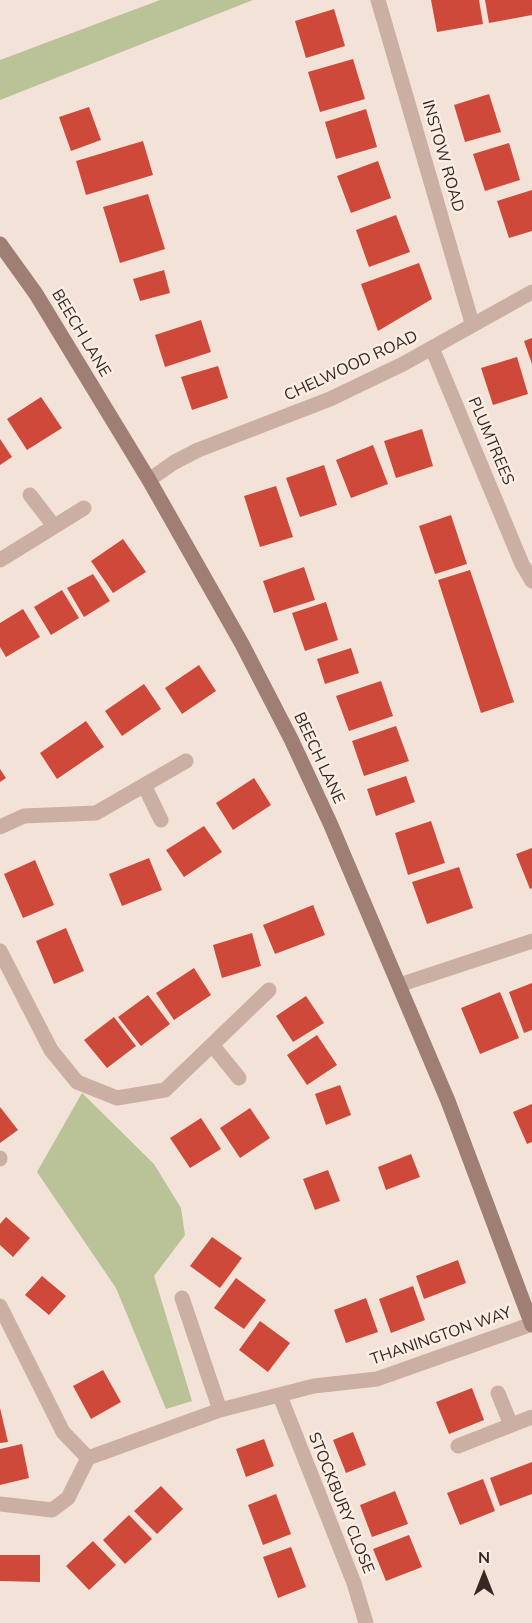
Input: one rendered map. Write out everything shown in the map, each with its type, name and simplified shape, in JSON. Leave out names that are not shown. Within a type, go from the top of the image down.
[{"type":"street","name":"INSTOW ROAD","points":[[378,0],[472,323]]},
{"type":"street","name":"BEECH LANE","points":[[0,244],[36,294],[149,480],[242,644],[291,739],[330,823],[448,1101],[532,1324]]},
{"type":"street","name":"CHELWOOD ROAD","points":[[149,480],[173,463],[198,450],[330,399],[432,348],[472,323],[532,292]]},
{"type":"street","name":"PLUMTREES","points":[[432,348],[522,564],[532,581]]},
{"type":"street","points":[[30,495],[54,526]]},
{"type":"street","points":[[0,560],[84,508]]},
{"type":"street","points":[[0,827],[24,816],[96,813],[186,761]]},
{"type":"street","points":[[144,785],[160,820]]},
{"type":"street","points":[[399,985],[532,941]]},
{"type":"street","points":[[0,951],[51,1050],[77,1082],[117,1098],[165,1090],[269,990]]},
{"type":"street","points":[[213,1046],[238,1078]]},
{"type":"street","points":[[182,1298],[220,1410]]},
{"type":"street","points":[[0,1306],[63,1432],[88,1458],[68,1498],[52,1510],[0,1504]]},
{"type":"street","name":"THANINGTON WAY","points":[[88,1458],[220,1410],[314,1386],[376,1379],[532,1324]]},
{"type":"street","points":[[498,1393],[512,1425]]},
{"type":"street","name":"STOCKBURY CLOSE","points":[[280,1396],[354,1583],[366,1623]]},
{"type":"street","points":[[458,1446],[532,1417]]},
{"type":"green space","points":[[160,0],[253,0],[0,100],[0,60]]},
{"type":"green space","points":[[82,1093],[154,1164],[181,1208],[185,1235],[154,1276],[192,1401],[166,1409],[116,1288],[37,1172]]},
{"type":"building","points":[[431,0],[479,0],[483,24],[437,32]]},
{"type":"building","points":[[485,0],[532,0],[532,15],[489,23]]},
{"type":"building","points":[[334,9],[345,46],[306,58],[295,21]]},
{"type":"building","points":[[353,59],[365,99],[320,112],[308,72]]},
{"type":"building","points":[[489,94],[501,132],[465,142],[454,105]]},
{"type":"building","points":[[89,107],[101,140],[71,151],[59,117]]},
{"type":"building","points":[[366,109],[377,147],[336,159],[325,122]]},
{"type":"building","points":[[143,141],[153,175],[86,195],[76,161]]},
{"type":"building","points":[[509,143],[520,180],[485,191],[473,154]]},
{"type":"building","points":[[378,161],[391,198],[351,213],[337,176]]},
{"type":"building","points":[[532,190],[532,231],[509,238],[497,201]]},
{"type":"building","points":[[148,194],[165,249],[120,263],[103,207]]},
{"type":"building","points":[[396,215],[410,252],[369,267],[356,230]]},
{"type":"building","points":[[419,263],[432,299],[378,331],[361,284]]},
{"type":"building","points":[[164,270],[170,293],[140,301],[133,279]]},
{"type":"building","points":[[201,320],[211,352],[165,367],[155,335]]},
{"type":"building","points":[[532,338],[532,364],[524,341]]},
{"type":"building","points":[[517,357],[528,394],[493,405],[481,368]]},
{"type":"building","points":[[218,366],[228,398],[192,410],[181,377]]},
{"type":"building","points":[[41,397],[62,428],[27,450],[7,419]]},
{"type":"building","points":[[422,429],[433,466],[396,478],[384,441]]},
{"type":"building","points":[[0,439],[12,457],[0,465]]},
{"type":"building","points":[[373,445],[388,484],[351,498],[336,460]]},
{"type":"building","points":[[324,465],[337,505],[300,517],[286,478]]},
{"type":"building","points":[[276,486],[293,537],[260,547],[244,496]]},
{"type":"building","points":[[451,515],[467,564],[435,574],[419,526]]},
{"type":"building","points":[[123,539],[146,572],[113,593],[91,561]]},
{"type":"building","points":[[304,567],[315,600],[274,613],[263,581]]},
{"type":"building","points":[[470,570],[514,702],[481,713],[438,580]]},
{"type":"building","points":[[93,574],[110,601],[84,617],[67,588]]},
{"type":"building","points":[[62,590],[79,618],[51,635],[34,607]]},
{"type":"building","points":[[326,602],[338,640],[305,651],[292,613]]},
{"type":"building","points":[[23,609],[40,637],[6,657],[0,647],[0,623]]},
{"type":"building","points":[[351,648],[359,673],[325,684],[317,659]]},
{"type":"building","points":[[199,665],[216,691],[182,714],[165,688]]},
{"type":"building","points":[[381,681],[393,716],[349,731],[336,696]]},
{"type":"building","points":[[144,684],[161,709],[122,736],[105,711]]},
{"type":"building","points":[[86,721],[104,747],[57,779],[40,753]]},
{"type":"building","points":[[396,726],[409,761],[364,776],[352,741]]},
{"type":"building","points":[[0,769],[6,778],[0,782]]},
{"type":"building","points":[[406,776],[415,802],[376,816],[367,789]]},
{"type":"building","points":[[254,778],[271,805],[233,830],[216,803]]},
{"type":"building","points":[[431,821],[445,863],[408,875],[395,833]]},
{"type":"building","points":[[204,826],[222,852],[184,877],[166,850]]},
{"type":"building","points":[[532,848],[532,888],[530,889],[516,854]]},
{"type":"building","points":[[149,858],[162,890],[122,906],[109,874]]},
{"type":"building","points":[[35,860],[54,905],[23,918],[4,874]]},
{"type":"building","points":[[459,867],[473,908],[427,924],[412,882]]},
{"type":"building","points":[[313,905],[325,935],[275,954],[263,925]]},
{"type":"building","points":[[66,928],[84,971],[54,984],[36,941]]},
{"type":"building","points":[[252,933],[261,966],[222,978],[213,945]]},
{"type":"building","points":[[194,968],[211,995],[174,1020],[156,993]]},
{"type":"building","points":[[532,983],[532,1030],[524,1033],[509,992]]},
{"type":"building","points":[[500,992],[519,1038],[480,1054],[461,1008]]},
{"type":"building","points":[[148,995],[170,1024],[141,1046],[118,1017]]},
{"type":"building","points":[[306,996],[324,1023],[293,1042],[276,1016]]},
{"type":"building","points":[[114,1017],[136,1046],[107,1068],[84,1040]]},
{"type":"building","points":[[317,1035],[337,1065],[307,1085],[287,1055]]},
{"type":"building","points":[[340,1085],[351,1115],[326,1125],[315,1094]]},
{"type":"building","points":[[532,1104],[532,1142],[527,1144],[513,1112]]},
{"type":"building","points":[[0,1107],[18,1130],[0,1143]]},
{"type":"building","points":[[250,1108],[270,1138],[240,1158],[220,1128]]},
{"type":"building","points":[[201,1118],[221,1149],[190,1168],[170,1138]]},
{"type":"building","points":[[411,1154],[420,1177],[386,1190],[378,1167]]},
{"type":"building","points":[[328,1170],[340,1201],[315,1210],[303,1179]]},
{"type":"building","points":[[6,1217],[30,1238],[13,1257],[0,1245],[0,1224]]},
{"type":"building","points":[[212,1237],[242,1258],[220,1288],[190,1266]]},
{"type":"building","points":[[458,1260],[466,1283],[424,1299],[416,1276]]},
{"type":"building","points":[[42,1276],[66,1296],[49,1315],[25,1295]]},
{"type":"building","points":[[236,1278],[266,1300],[244,1329],[214,1308]]},
{"type":"building","points":[[413,1286],[425,1320],[391,1333],[379,1299]]},
{"type":"building","points":[[366,1298],[378,1332],[346,1343],[334,1310]]},
{"type":"building","points":[[260,1321],[290,1343],[268,1372],[239,1350]]},
{"type":"building","points":[[103,1370],[121,1402],[91,1419],[73,1386]]},
{"type":"building","points":[[472,1388],[484,1420],[449,1434],[436,1402]]},
{"type":"building","points":[[0,1408],[8,1442],[0,1443]]},
{"type":"building","points":[[353,1432],[366,1465],[346,1473],[333,1440]]},
{"type":"building","points":[[264,1439],[274,1466],[246,1477],[236,1449]]},
{"type":"building","points":[[22,1444],[29,1478],[0,1485],[0,1449]]},
{"type":"building","points":[[532,1462],[532,1494],[500,1506],[490,1478]]},
{"type":"building","points":[[483,1479],[495,1511],[460,1525],[447,1493]]},
{"type":"building","points":[[161,1486],[183,1509],[157,1534],[134,1511]]},
{"type":"building","points":[[395,1491],[408,1524],[372,1537],[360,1505]]},
{"type":"building","points":[[276,1494],[291,1534],[263,1545],[248,1505]]},
{"type":"building","points":[[129,1515],[152,1539],[125,1564],[103,1540]]},
{"type":"building","points":[[409,1535],[422,1567],[386,1581],[373,1549]]},
{"type":"building","points":[[93,1541],[116,1565],[89,1590],[66,1566]]},
{"type":"building","points":[[291,1547],[306,1587],[278,1598],[263,1557]]},
{"type":"building","points":[[0,1555],[40,1555],[40,1582],[0,1581]]}]
